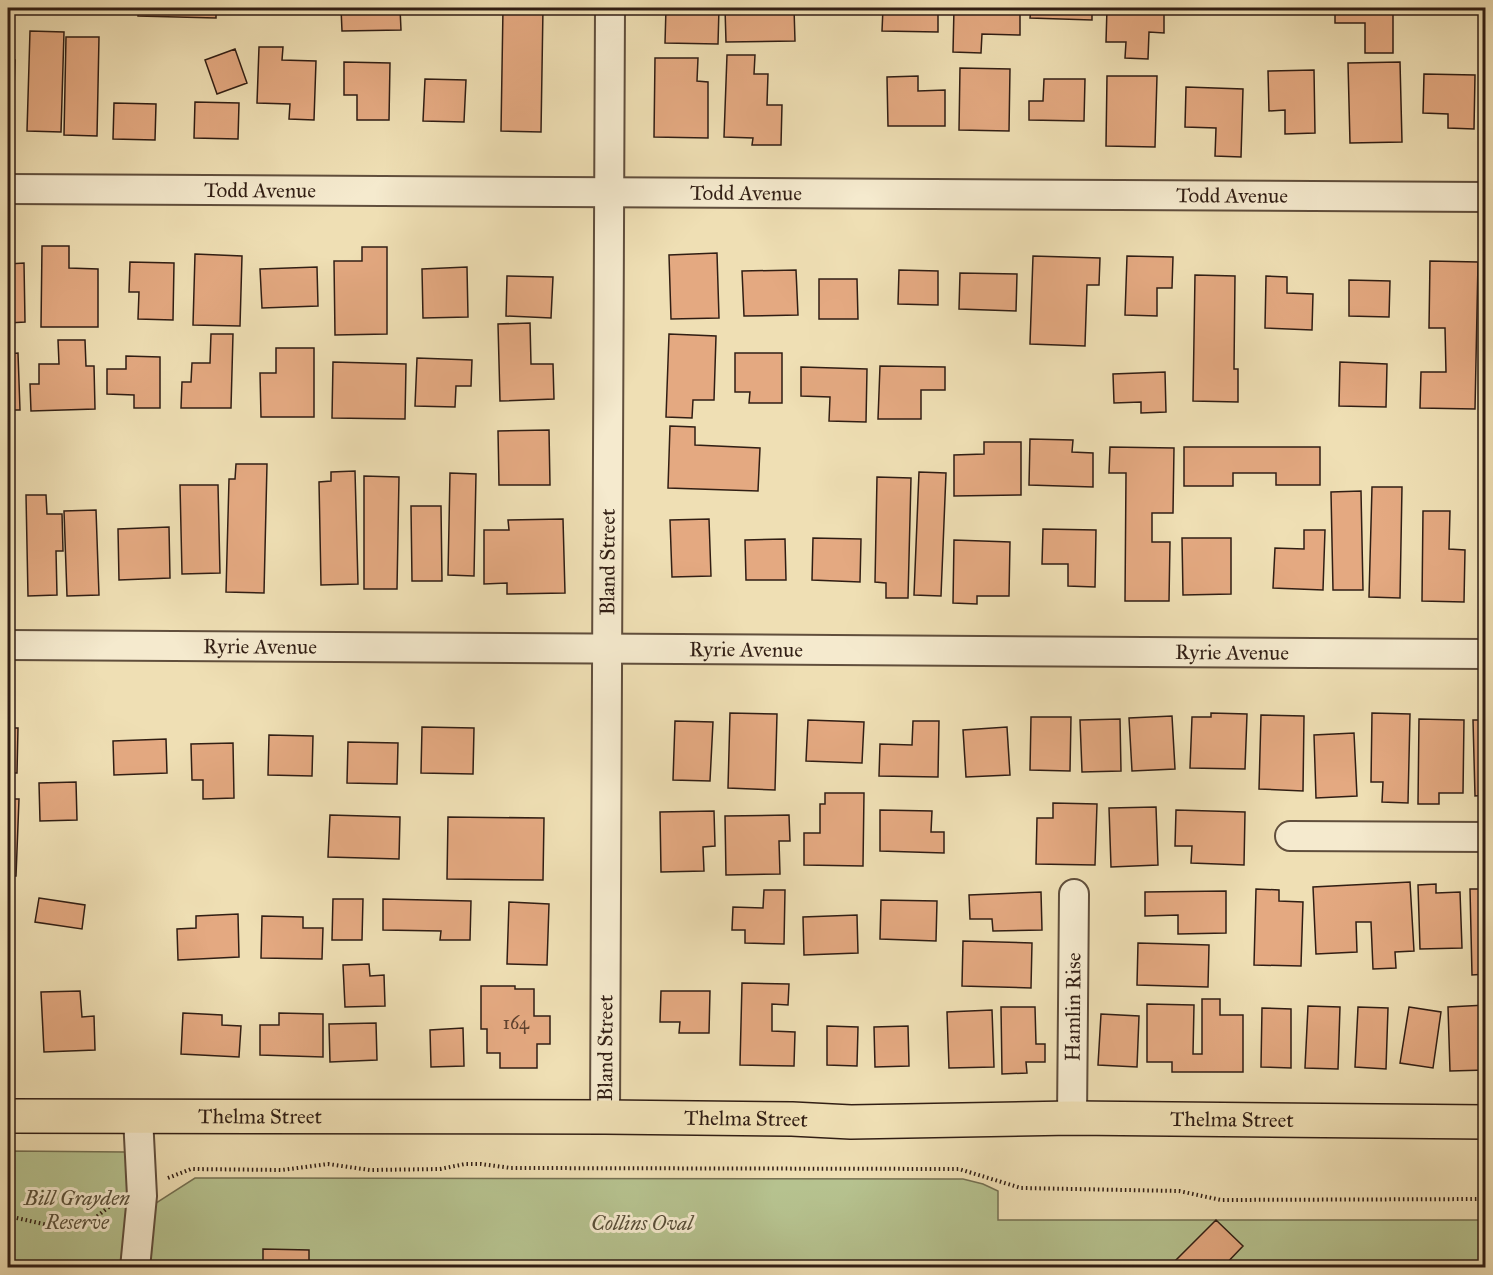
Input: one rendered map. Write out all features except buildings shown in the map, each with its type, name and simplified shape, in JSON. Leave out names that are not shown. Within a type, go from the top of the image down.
[{"type":"main road","name":"Thelma Street","points":[[8,1116],[605,1117],[792,1119],[850,1122],[1072,1118],[1485,1122]]},
{"type":"street","name":"Bland Street","points":[[605,1117],[610,8]]},
{"type":"street","name":"Todd Avenue","points":[[8,189],[1485,197]]},
{"type":"street","name":"Ryrie Avenue","points":[[8,645],[1485,654]]},
{"type":"street","points":[[1290,836],[1485,837]]},
{"type":"street","name":"Hamlin Rise","points":[[1072,1118],[1074,894]]},
{"type":"street","points":[[135,1268],[142,1196],[138,1117]]},
{"type":"path","points":[[8,1216],[61,1228],[82,1228],[119,1199],[142,1196],[168,1178],[191,1169],[282,1170],[328,1164],[370,1170],[440,1169],[465,1164],[511,1168],[959,1169],[1021,1188],[1179,1191],[1221,1200],[1485,1199]]},
{"type":"green space","points":[[8,1151],[125,1152],[150,1207],[195,1178],[963,1179],[998,1191],[998,1220],[1486,1220],[1485,1268],[8,1268]]},
{"type":"park label","name":"Bill Grayden Reserve","points":[[77,1210]]},
{"type":"park label","name":"Collins Oval","points":[[642,1223]]}]
